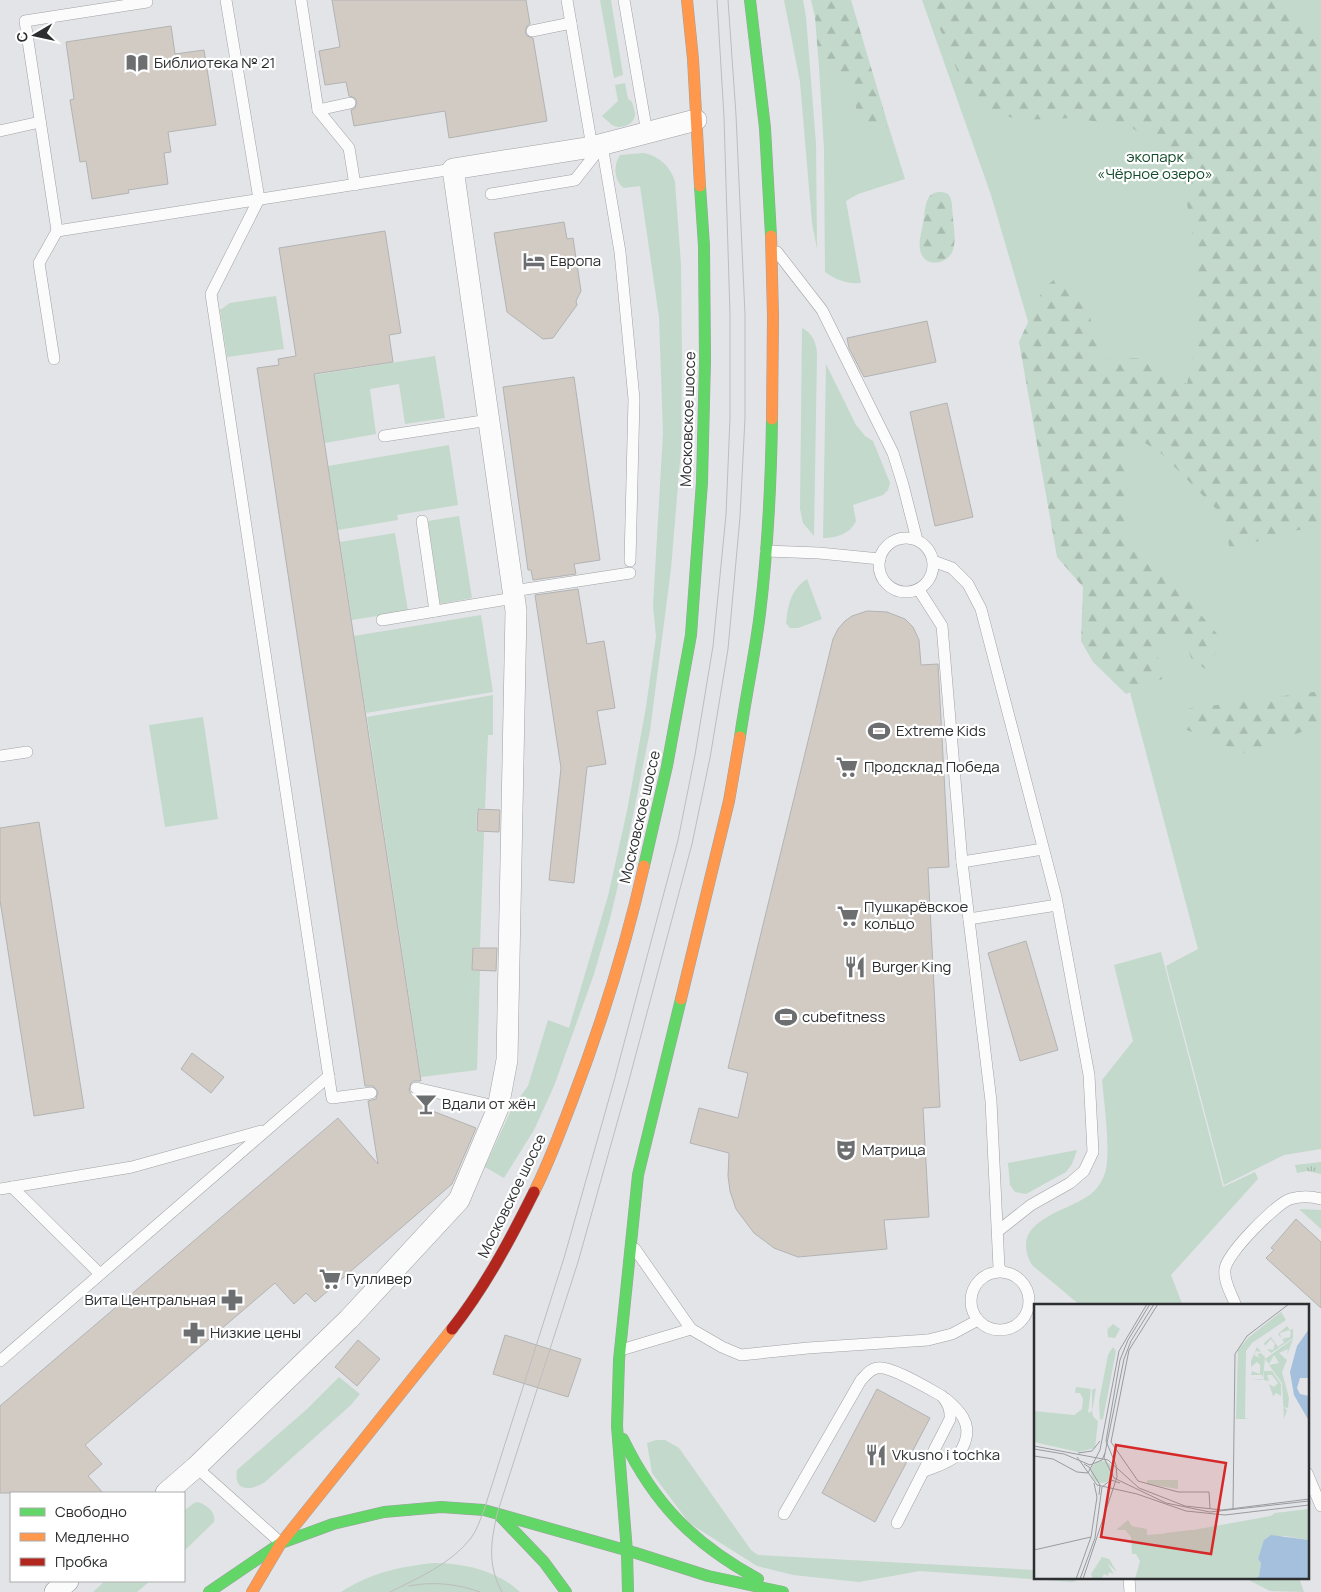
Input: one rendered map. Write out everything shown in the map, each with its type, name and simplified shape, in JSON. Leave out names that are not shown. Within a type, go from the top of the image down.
[{"type":"main road","name":"Московское шоссе","points":[[281,1543],[467,1310],[504,1250],[547,1166],[586,1065],[614,978],[640,884],[667,766],[691,635],[702,482],[705,360],[704,246],[693,59],[687,0]]},
{"type":"main road","points":[[628,1592],[627,1552],[617,1426],[621,1350],[638,1175],[729,801],[760,613],[766,551],[771,460],[772,246],[765,128],[750,0]]},
{"type":"main road","points":[[617,1426],[629,1454],[644,1480],[662,1504],[683,1526],[730,1564],[789,1592]]},
{"type":"main road","points":[[209,1592],[281,1543],[333,1524],[384,1512],[441,1507],[484,1510],[708,1576],[783,1592]]},
{"type":"main road","points":[[497,1514],[548,1566],[566,1592]]},
{"type":"main road","points":[[252,1592],[281,1543]]},
{"type":"street","points":[[167,1492],[196,1467],[348,1319],[459,1200],[498,1108],[507,1060],[516,611],[453,169],[597,146],[696,120]]},
{"type":"street","points":[[55,1592],[67,1582]]},
{"type":"lane","points":[[226,0],[259,199],[210,294],[332,1098],[371,1093]]},
{"type":"lane","points":[[301,0],[318,110],[349,148],[355,185]]},
{"type":"lane","points":[[567,0],[620,252],[634,399],[630,561]]},
{"type":"lane","points":[[624,0],[647,133]]},
{"type":"lane","points":[[54,359],[39,263],[57,231],[25,21],[148,2]]},
{"type":"lane","points":[[532,31],[571,23]]},
{"type":"lane","points":[[318,110],[350,103]]},
{"type":"lane","points":[[0,131],[40,122]]},
{"type":"lane","points":[[491,194],[575,180],[597,146]]},
{"type":"lane","points":[[57,231],[453,169]]},
{"type":"lane","points":[[772,246],[822,310],[893,453],[917,540]]},
{"type":"lane","points":[[384,436],[489,420]]},
{"type":"lane","points":[[422,521],[435,611]]},
{"type":"lane","points":[[899,539],[917,540],[930,552],[933,560],[933,570],[930,578],[918,590],[902,592],[893,589],[887,584],[879,568],[884,550],[890,543],[899,539]]},
{"type":"lane","points":[[766,551],[819,553],[880,559]]},
{"type":"lane","points":[[933,560],[952,568],[968,584],[981,609],[1057,905],[1089,1075],[1092,1152],[1084,1171],[1070,1183],[1031,1205],[998,1231]]},
{"type":"lane","points":[[382,620],[630,573]]},
{"type":"lane","points":[[918,590],[942,626],[962,862],[991,1102],[999,1268],[1002,1272]]},
{"type":"lane","points":[[0,756],[26,752]]},
{"type":"lane","points":[[962,862],[1043,849]]},
{"type":"lane","points":[[969,919],[1057,905]]},
{"type":"lane","points":[[0,1361],[329,1076]]},
{"type":"lane","points":[[416,1088],[498,1108]]},
{"type":"lane","points":[[0,1189],[132,1168],[266,1129]]},
{"type":"lane","points":[[12,1188],[100,1274]]},
{"type":"lane","points":[[1235,1304],[1225,1275],[1229,1258],[1272,1210],[1281,1204],[1300,1196],[1321,1199]]},
{"type":"lane","points":[[631,1244],[691,1329],[722,1347],[741,1354],[928,1340],[952,1334],[978,1320]]},
{"type":"lane","points":[[994,1272],[1011,1274],[1019,1278],[1029,1294],[1031,1317],[1023,1319],[1009,1329],[992,1329],[978,1320],[973,1312],[971,1304],[974,1288],[979,1280],[994,1272]]},
{"type":"lane","points":[[621,1350],[691,1329]]},
{"type":"lane","points":[[784,1514],[862,1380],[869,1372],[877,1368],[889,1369],[942,1396],[958,1408],[966,1422],[967,1436],[958,1455],[952,1460],[925,1471]]},
{"type":"lane","points":[[897,1523],[950,1419],[947,1401],[942,1396]]},
{"type":"lane","points":[[196,1467],[281,1543]]},
{"type":"lane","points":[[1308,1476],[1321,1506]]},
{"type":"green space","points":[[600,0],[611,0],[623,75],[614,78]]},
{"type":"green space","points":[[784,0],[803,0],[806,17],[816,144],[817,249],[812,223],[800,82]]},
{"type":"green space","points":[[811,0],[851,0],[889,128],[867,121],[859,112],[840,78],[819,67],[815,17]]},
{"type":"green space","name":"экопарк «Чёрное озеро»","points":[[922,0],[1321,0],[1321,1149],[1284,1155],[1224,1185],[1166,966],[1198,949],[1068,458],[991,195]]},
{"type":"green space","points":[[928,0],[1283,0],[1318,38],[1321,51],[1321,526],[1288,532],[1230,550],[1223,516],[1162,454],[1127,431],[1127,542],[1169,577],[1223,641],[1205,669],[1191,658],[1185,638],[1153,634],[1162,679],[1126,694],[1093,662],[1081,641],[1083,587],[1057,557],[1019,342],[1043,289],[1064,271],[1084,297],[1102,359],[1145,358],[1187,384],[1199,329],[1195,250],[1180,163],[1131,127],[1073,118],[1019,120],[980,107],[959,75]]},
{"type":"green space","points":[[819,67],[838,76],[845,83],[857,109],[878,126],[889,128],[905,179],[858,194],[846,201],[861,283],[842,281],[825,272],[824,149]]},
{"type":"green space","points":[[625,83],[628,99],[632,102],[635,115],[629,124],[619,127],[612,125],[602,116],[618,101],[615,85]]},
{"type":"green space","points":[[644,153],[664,163],[671,172],[675,182],[681,265],[682,353],[681,449],[671,569],[650,731],[625,855],[610,919],[594,974],[554,1086],[534,1130],[504,1178],[485,1167],[513,1106],[528,1086],[548,1020],[569,1028],[608,896],[627,811],[646,707],[656,636],[653,606],[663,433],[659,317],[640,186],[624,188],[616,177],[616,163],[620,155]]},
{"type":"green space","points":[[938,192],[948,194],[951,200],[954,243],[951,255],[940,262],[933,262],[928,261],[923,256],[920,243],[927,200],[931,195]]},
{"type":"green space","points":[[276,296],[284,349],[227,357],[220,310],[230,303]]},
{"type":"green space","points":[[802,328],[813,338],[817,353],[814,536],[803,523],[800,509]]},
{"type":"green space","points":[[435,356],[445,418],[405,424],[399,384],[370,389],[376,434],[325,443],[314,375]]},
{"type":"green space","points":[[826,364],[856,425],[865,436],[873,441],[890,483],[888,490],[883,495],[853,505],[856,521],[850,529],[838,536],[823,538]]},
{"type":"green space","points":[[449,445],[458,505],[397,515],[398,520],[338,530],[328,466]]},
{"type":"green space","points":[[459,516],[472,598],[440,604],[428,521]]},
{"type":"green space","points":[[395,533],[408,611],[352,620],[340,542]]},
{"type":"green space","points":[[807,579],[822,619],[798,628],[790,628],[786,623],[791,598],[797,588]]},
{"type":"green space","points":[[481,615],[493,692],[366,713],[354,636]]},
{"type":"green space","points":[[1321,691],[1321,724],[1247,754],[1177,726],[1187,709]]},
{"type":"green space","points":[[493,695],[493,735],[488,735],[485,808],[477,809],[476,832],[484,832],[480,947],[473,947],[472,971],[480,971],[477,1070],[421,1077],[367,717]]},
{"type":"green space","points":[[203,717],[218,819],[165,827],[149,725]]},
{"type":"green space","points":[[1161,952],[1223,1187],[1255,1172],[1258,1179],[1171,1275],[1182,1304],[1079,1304],[1032,1265],[1026,1250],[1027,1238],[1033,1228],[1043,1220],[1091,1194],[1104,1176],[1107,1143],[1102,1080],[1133,1041],[1114,965]]},
{"type":"green space","points":[[1077,1150],[1072,1164],[1066,1172],[1026,1194],[1015,1192],[1010,1185],[1008,1163]]},
{"type":"green space","points":[[1321,1162],[1321,1174],[1307,1171],[1297,1173],[1295,1165]]},
{"type":"green space","points":[[1299,1209],[1321,1210],[1321,1229]]},
{"type":"green space","points":[[339,1377],[360,1394],[351,1405],[265,1482],[249,1488],[240,1486],[236,1477],[237,1470],[306,1410]]},
{"type":"green space","points":[[665,1440],[679,1448],[751,1550],[758,1555],[1034,1570],[1034,1579],[920,1571],[859,1582],[793,1575],[757,1566],[689,1523],[652,1473],[647,1443]]},
{"type":"green space","points":[[198,1502],[210,1509],[214,1515],[214,1522],[185,1550],[185,1510]]},
{"type":"green space","points":[[446,1563],[480,1570],[502,1579],[520,1592],[341,1592],[375,1575],[410,1566]]},
{"type":"green space","points":[[1045,1580],[1078,1580],[1073,1582]]},
{"type":"green space","points":[[1249,1580],[1300,1580],[1304,1592],[1270,1591]]},
{"type":"green space","points":[[104,1582],[149,1582],[137,1592],[93,1592]]},
{"type":"building","points":[[332,0],[526,0],[530,24],[525,32],[527,36],[533,38],[547,121],[449,138],[445,111],[354,126],[351,110],[355,108],[357,102],[355,98],[349,96],[346,82],[325,85],[319,51],[340,47]]},
{"type":"building","points":[[171,26],[175,54],[204,50],[216,125],[168,132],[171,152],[164,153],[168,184],[128,190],[129,193],[92,199],[86,161],[80,162],[70,100],[74,99],[66,42]]},
{"type":"building","name":"Европа","points":[[564,222],[567,239],[573,238],[581,291],[576,301],[577,305],[553,338],[543,339],[507,312],[494,233]]},
{"type":"building","points":[[385,231],[401,333],[389,335],[393,362],[314,374],[421,1081],[411,1083],[409,1090],[411,1094],[423,1097],[425,1108],[476,1128],[452,1184],[315,1302],[306,1293],[294,1304],[275,1283],[85,1445],[102,1464],[88,1476],[102,1492],[0,1493],[0,1406],[338,1118],[378,1164],[368,1101],[376,1099],[378,1092],[373,1086],[365,1086],[257,368],[279,365],[278,359],[296,356],[279,248]]},
{"type":"building","points":[[927,321],[936,362],[864,377],[849,348],[847,338]]},
{"type":"building","points":[[574,377],[600,560],[574,564],[576,574],[533,580],[531,570],[528,570],[503,387]]},
{"type":"building","points":[[947,403],[973,517],[935,526],[910,412]]},
{"type":"building","points":[[578,589],[587,644],[604,641],[615,708],[597,711],[606,764],[587,767],[574,883],[549,880],[561,768],[535,595]]},
{"type":"building","name":"Пушкарёвское кольцо","points":[[867,611],[887,612],[905,619],[913,627],[919,640],[921,665],[938,664],[949,867],[928,868],[940,1107],[923,1108],[929,1217],[884,1220],[887,1249],[798,1257],[774,1248],[754,1233],[736,1209],[730,1191],[728,1176],[729,1153],[690,1143],[699,1108],[738,1118],[748,1073],[728,1068],[833,639],[845,621],[852,616]]},
{"type":"building","points":[[478,809],[500,810],[499,832],[477,831]]},
{"type":"building","points":[[39,822],[84,1108],[34,1116],[0,900],[0,828]]},
{"type":"building","points":[[1026,941],[1058,1050],[1020,1061],[988,953]]},
{"type":"building","points":[[473,948],[497,948],[496,971],[472,970]]},
{"type":"building","points":[[192,1053],[224,1077],[211,1093],[181,1069]]},
{"type":"building","points":[[1296,1219],[1321,1242],[1321,1308],[1266,1258],[1274,1250],[1271,1248]]},
{"type":"building","points":[[505,1335],[581,1359],[568,1397],[493,1374]]},
{"type":"building","points":[[358,1340],[380,1359],[357,1386],[335,1367]]},
{"type":"building","name":"Vkusno i tochka","points":[[877,1389],[930,1418],[875,1522],[822,1493]]},
{"type":"tram line","points":[[390,1592],[434,1570],[454,1555],[473,1535],[484,1510],[564,1258],[614,1081],[678,840],[695,755],[713,646],[726,515],[730,418],[730,315],[724,117],[717,0]]},
{"type":"tram line","points":[[502,1592],[492,1563],[493,1534],[497,1514],[578,1262],[628,1084],[692,844],[710,758],[728,649],[740,517],[745,418],[745,315],[736,115],[728,0]]},
{"type":"tram line","points":[[409,1586],[445,1584],[480,1592]]},
{"type":"traffic: fast","points":[[750,0],[765,128],[771,236]]},
{"type":"traffic: fast","points":[[644,866],[667,766],[691,635],[702,482],[705,360],[704,246],[700,186]]},
{"type":"traffic: fast","points":[[740,737],[756,644],[763,589],[769,516],[772,419]]},
{"type":"traffic: fast","points":[[628,1592],[627,1552],[617,1426],[619,1360],[638,1175],[681,999]]},
{"type":"traffic: fast","points":[[623,1439],[635,1463],[649,1484],[678,1521],[714,1552],[758,1579]]},
{"type":"traffic: fast","points":[[209,1592],[281,1543],[333,1524],[384,1512],[441,1507],[484,1510],[636,1553],[708,1576],[783,1592]]},
{"type":"traffic: fast","points":[[500,1516],[544,1562],[566,1592]]},
{"type":"traffic: slow","points":[[687,0],[693,59],[700,186]]},
{"type":"traffic: slow","points":[[771,236],[773,316],[772,419]]},
{"type":"traffic: slow","points":[[681,999],[729,801],[740,737]]},
{"type":"traffic: slow","points":[[534,1192],[545,1170],[593,1043],[621,955],[644,866]]},
{"type":"traffic: slow","points":[[252,1592],[281,1543],[452,1329]]},
{"type":"traffic: jam","points":[[452,1329],[496,1263],[534,1192]]},
{"type":"place","name":"Библиотека № 21","points":[[137,63]]},
{"type":"place","name":"Европа","points":[[534,261]]},
{"type":"place","name":"Extreme Kids","points":[[879,731]]},
{"type":"place","name":"Продсклад Победа","points":[[847,767]]},
{"type":"place","name":"Пушкарёвское кольцо","points":[[848,916]]},
{"type":"place","name":"Burger King","points":[[855,967]]},
{"type":"place","name":"cubefitness","points":[[786,1017]]},
{"type":"place","name":"Вдали от жён","points":[[426,1104]]},
{"type":"place","name":"Матрица","points":[[846,1150]]},
{"type":"place","name":"Гулливер","points":[[330,1279]]},
{"type":"place","name":"Вита Центральная","points":[[232,1300]]},
{"type":"place","name":"Низкие цены","points":[[194,1333]]},
{"type":"place","name":"Vkusno i tochka","points":[[876,1455]]}]
